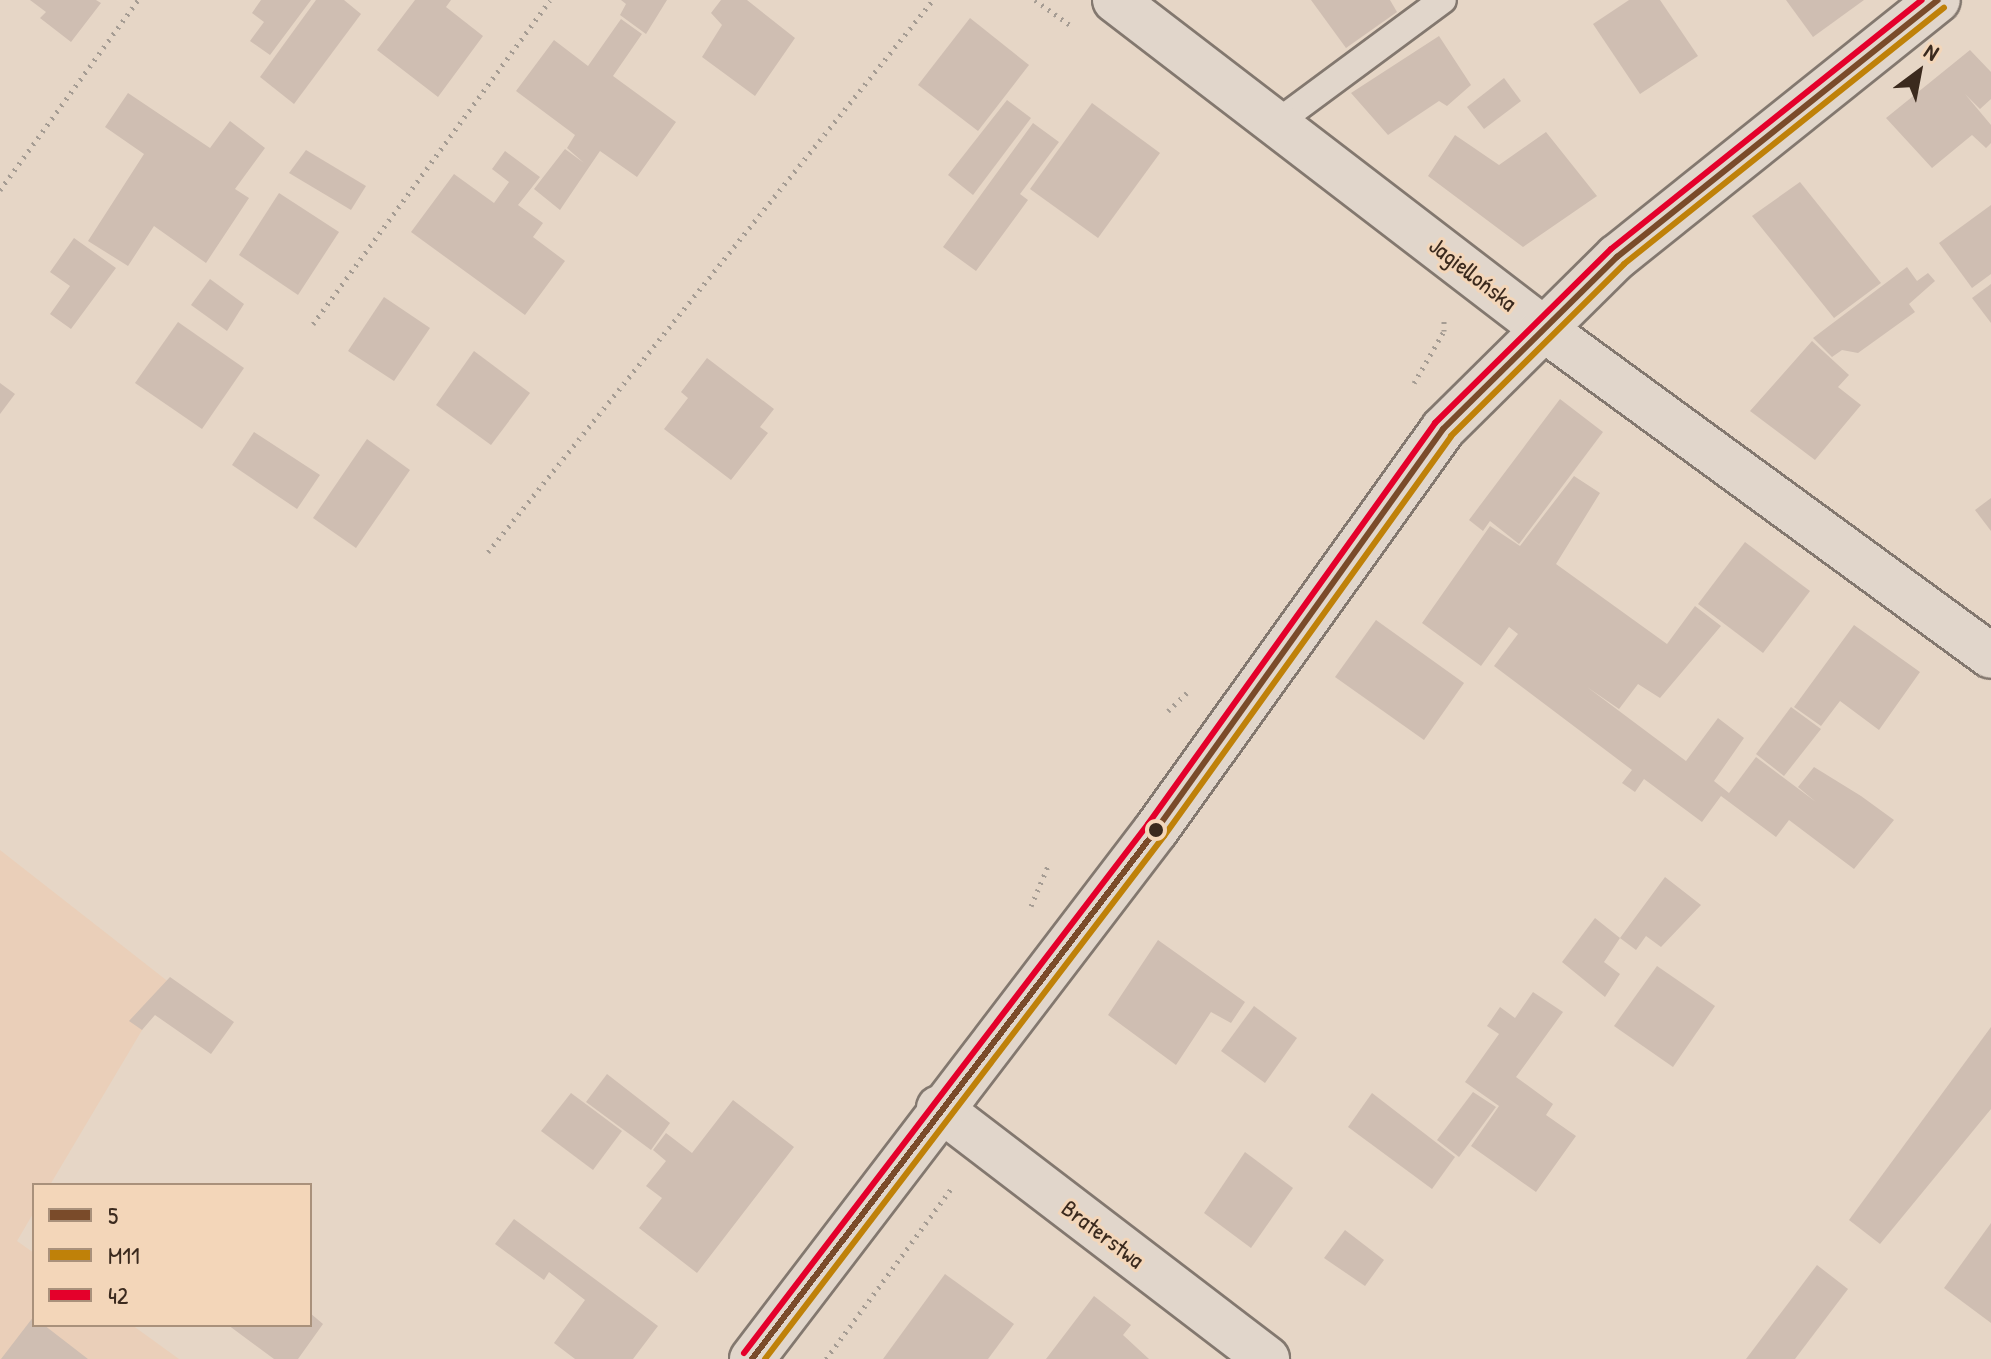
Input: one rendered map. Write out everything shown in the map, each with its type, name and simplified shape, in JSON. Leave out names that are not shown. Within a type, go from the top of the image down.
[{"type":"street","name":"Jagiellońska","points":[[1115,0],[1278,122],[1545,330],[1991,656]]},
{"type":"street","points":[[752,1359],[939,1108],[1156,830],[1443,429],[1617,257],[1938,0]]},
{"type":"street","name":"Braterstwa","points":[[939,1108],[1267,1359]]},
{"type":"lane","points":[[1278,122],[1443,0]]},
{"type":"path","points":[[0,190],[138,0]]},
{"type":"path","points":[[313,324],[550,0]]},
{"type":"path","points":[[488,552],[933,0]]},
{"type":"path","points":[[1410,390],[1444,331],[1439,302]]},
{"type":"shaded area","points":[[0,850],[170,983],[51,1183],[32,1183],[32,1215],[17,1241],[32,1252],[32,1327],[135,1327],[179,1359],[0,1359]]},
{"type":"building","points":[[30,0],[96,0],[101,3],[71,42],[40,18],[46,12]]},
{"type":"building","points":[[261,0],[311,0],[270,55],[250,41],[264,22],[252,13]]},
{"type":"building","points":[[316,0],[344,0],[361,14],[294,104],[260,77]]},
{"type":"building","points":[[415,0],[451,0],[446,7],[483,36],[438,97],[377,50]]},
{"type":"building","points":[[621,0],[667,0],[646,34],[620,15],[626,4]]},
{"type":"building","points":[[721,0],[747,0],[795,38],[755,96],[702,57],[722,25],[711,13]]},
{"type":"building","points":[[1311,0],[1390,0],[1397,12],[1346,48]]},
{"type":"building","points":[[1629,0],[1660,0],[1698,56],[1640,94],[1593,24]]},
{"type":"building","points":[[1786,0],[1864,0],[1813,37]]},
{"type":"building","points":[[970,18],[1029,65],[978,131],[918,85]]},
{"type":"building","points":[[621,19],[642,34],[613,76],[676,122],[637,177],[600,151],[560,210],[534,189],[565,149],[584,163],[567,148],[575,135],[516,91],[554,40],[588,66]]},
{"type":"building","points":[[1439,36],[1471,85],[1447,106],[1439,101],[1388,135],[1351,93]]},
{"type":"building","points":[[1970,50],[1991,72],[1991,99],[1980,109],[1965,94],[1991,125],[1991,143],[1986,148],[1972,135],[1932,168],[1886,118]]},
{"type":"building","points":[[1504,78],[1521,101],[1484,129],[1467,107]]},
{"type":"building","points":[[128,93],[210,148],[230,121],[265,148],[235,189],[249,198],[206,263],[154,226],[128,266],[88,241],[144,154],[105,127]]},
{"type":"building","points":[[1007,100],[1031,118],[973,195],[948,175]]},
{"type":"building","points":[[1092,103],[1160,153],[1098,238],[1030,189]]},
{"type":"building","points":[[1033,123],[1059,142],[1020,194],[1028,200],[976,271],[943,247]]},
{"type":"building","points":[[1546,132],[1597,196],[1523,247],[1428,176],[1455,135],[1499,165]]},
{"type":"building","points":[[306,150],[366,186],[351,210],[289,173]]},
{"type":"building","points":[[505,151],[540,177],[518,205],[543,223],[533,237],[565,261],[525,315],[411,232],[454,174],[494,203],[509,182],[492,169]]},
{"type":"building","points":[[1800,182],[1881,283],[1834,318],[1752,216]]},
{"type":"building","points":[[279,193],[339,232],[298,295],[239,255]]},
{"type":"building","points":[[1991,205],[1991,274],[1972,288],[1939,243]]},
{"type":"building","points":[[74,238],[116,268],[71,329],[50,314],[70,286],[50,272]]},
{"type":"building","points":[[1907,267],[1917,281],[1928,273],[1935,281],[1909,304],[1915,312],[1858,353],[1842,350],[1832,357],[1813,338]]},
{"type":"building","points":[[210,279],[244,304],[227,331],[191,305]]},
{"type":"building","points":[[1991,284],[1991,323],[1972,298]]},
{"type":"building","points":[[384,297],[430,328],[394,381],[348,351]]},
{"type":"building","points":[[178,322],[244,368],[202,429],[135,383]]},
{"type":"building","points":[[1812,341],[1849,375],[1838,387],[1861,405],[1815,460],[1750,411]]},
{"type":"building","points":[[474,351],[530,393],[491,445],[436,405]]},
{"type":"building","points":[[707,358],[774,409],[760,427],[768,433],[731,480],[664,429],[688,398],[681,392]]},
{"type":"building","points":[[0,383],[15,394],[0,414]]},
{"type":"building","points":[[1560,399],[1603,432],[1519,544],[1490,521],[1483,531],[1469,520]]},
{"type":"building","points":[[254,432],[320,475],[297,509],[232,465]]},
{"type":"building","points":[[367,439],[410,470],[356,548],[313,518]]},
{"type":"building","points":[[1574,476],[1600,493],[1556,564],[1667,644],[1695,606],[1721,626],[1660,698],[1638,684],[1619,709],[1587,687],[1686,761],[1718,718],[1744,738],[1714,781],[1729,793],[1756,757],[1816,802],[1798,787],[1814,767],[1861,796],[1894,820],[1854,869],[1789,820],[1776,837],[1721,796],[1702,822],[1644,779],[1635,792],[1622,783],[1632,770],[1494,666],[1518,634],[1509,627],[1481,666],[1422,623],[1490,526],[1520,546]]},
{"type":"building","points":[[1991,498],[1991,531],[1975,510]]},
{"type":"building","points":[[1745,542],[1810,591],[1763,653],[1698,604]]},
{"type":"building","points":[[1376,620],[1464,683],[1424,740],[1335,677]]},
{"type":"building","points":[[1854,625],[1920,672],[1879,730],[1840,701],[1821,726],[1794,707]]},
{"type":"building","points":[[1791,707],[1821,729],[1784,776],[1756,754]]},
{"type":"building","points":[[1665,877],[1701,905],[1661,947],[1646,936],[1636,950],[1620,938]]},
{"type":"building","points":[[1595,918],[1620,938],[1604,962],[1620,974],[1605,997],[1562,962]]},
{"type":"building","points":[[1158,940],[1245,1002],[1231,1023],[1211,1012],[1176,1065],[1108,1015]]},
{"type":"building","points":[[1657,966],[1715,1006],[1673,1067],[1614,1026]]},
{"type":"building","points":[[170,977],[234,1022],[211,1054],[155,1015],[142,1030],[129,1021]]},
{"type":"building","points":[[1533,992],[1563,1012],[1516,1077],[1553,1104],[1546,1115],[1576,1136],[1536,1192],[1471,1146],[1499,1106],[1465,1082],[1499,1034],[1487,1026],[1500,1007],[1515,1018]]},
{"type":"building","points":[[1254,1006],[1297,1038],[1265,1083],[1221,1051]]},
{"type":"building","points":[[1991,1027],[1991,1109],[1880,1244],[1849,1220]]},
{"type":"building","points":[[607,1074],[670,1123],[651,1150],[586,1102]]},
{"type":"building","points":[[1473,1092],[1496,1107],[1459,1157],[1437,1140]]},
{"type":"building","points":[[571,1093],[622,1131],[593,1170],[541,1131]]},
{"type":"building","points":[[1372,1093],[1455,1157],[1432,1189],[1348,1127]]},
{"type":"building","points":[[733,1100],[794,1147],[697,1273],[639,1228],[662,1198],[646,1186],[666,1161],[653,1150],[666,1133],[692,1153]]},
{"type":"building","points":[[1245,1152],[1293,1188],[1251,1248],[1204,1213]]},
{"type":"building","points":[[514,1219],[658,1326],[633,1359],[575,1359],[554,1343],[585,1300],[549,1272],[544,1280],[495,1244]]},
{"type":"building","points":[[1991,1223],[1991,1323],[1944,1288]]},
{"type":"building","points":[[1345,1230],[1384,1260],[1365,1286],[1324,1258]]},
{"type":"building","points":[[1817,1265],[1848,1289],[1795,1359],[1746,1359]]},
{"type":"building","points":[[945,1274],[1014,1324],[988,1359],[883,1359]]},
{"type":"building","points":[[1094,1296],[1131,1325],[1123,1335],[1149,1359],[1046,1359]]},
{"type":"building","points":[[312,1315],[323,1324],[298,1359],[274,1359],[231,1327],[312,1327]]},
{"type":"building","points":[[32,1319],[32,1327],[47,1327],[88,1359],[1,1359]]},
{"type":"transit line","name":"42","points":[[744,1353],[1148,824],[1435,423],[1611,249],[1922,0]]},
{"type":"transit line","name":"5","points":[[752,1359],[1156,830],[1443,429],[1617,257],[1938,0]]},
{"type":"transit line","name":"M11","points":[[765,1359],[1164,836],[1451,436],[1624,264],[1944,8]]}]
